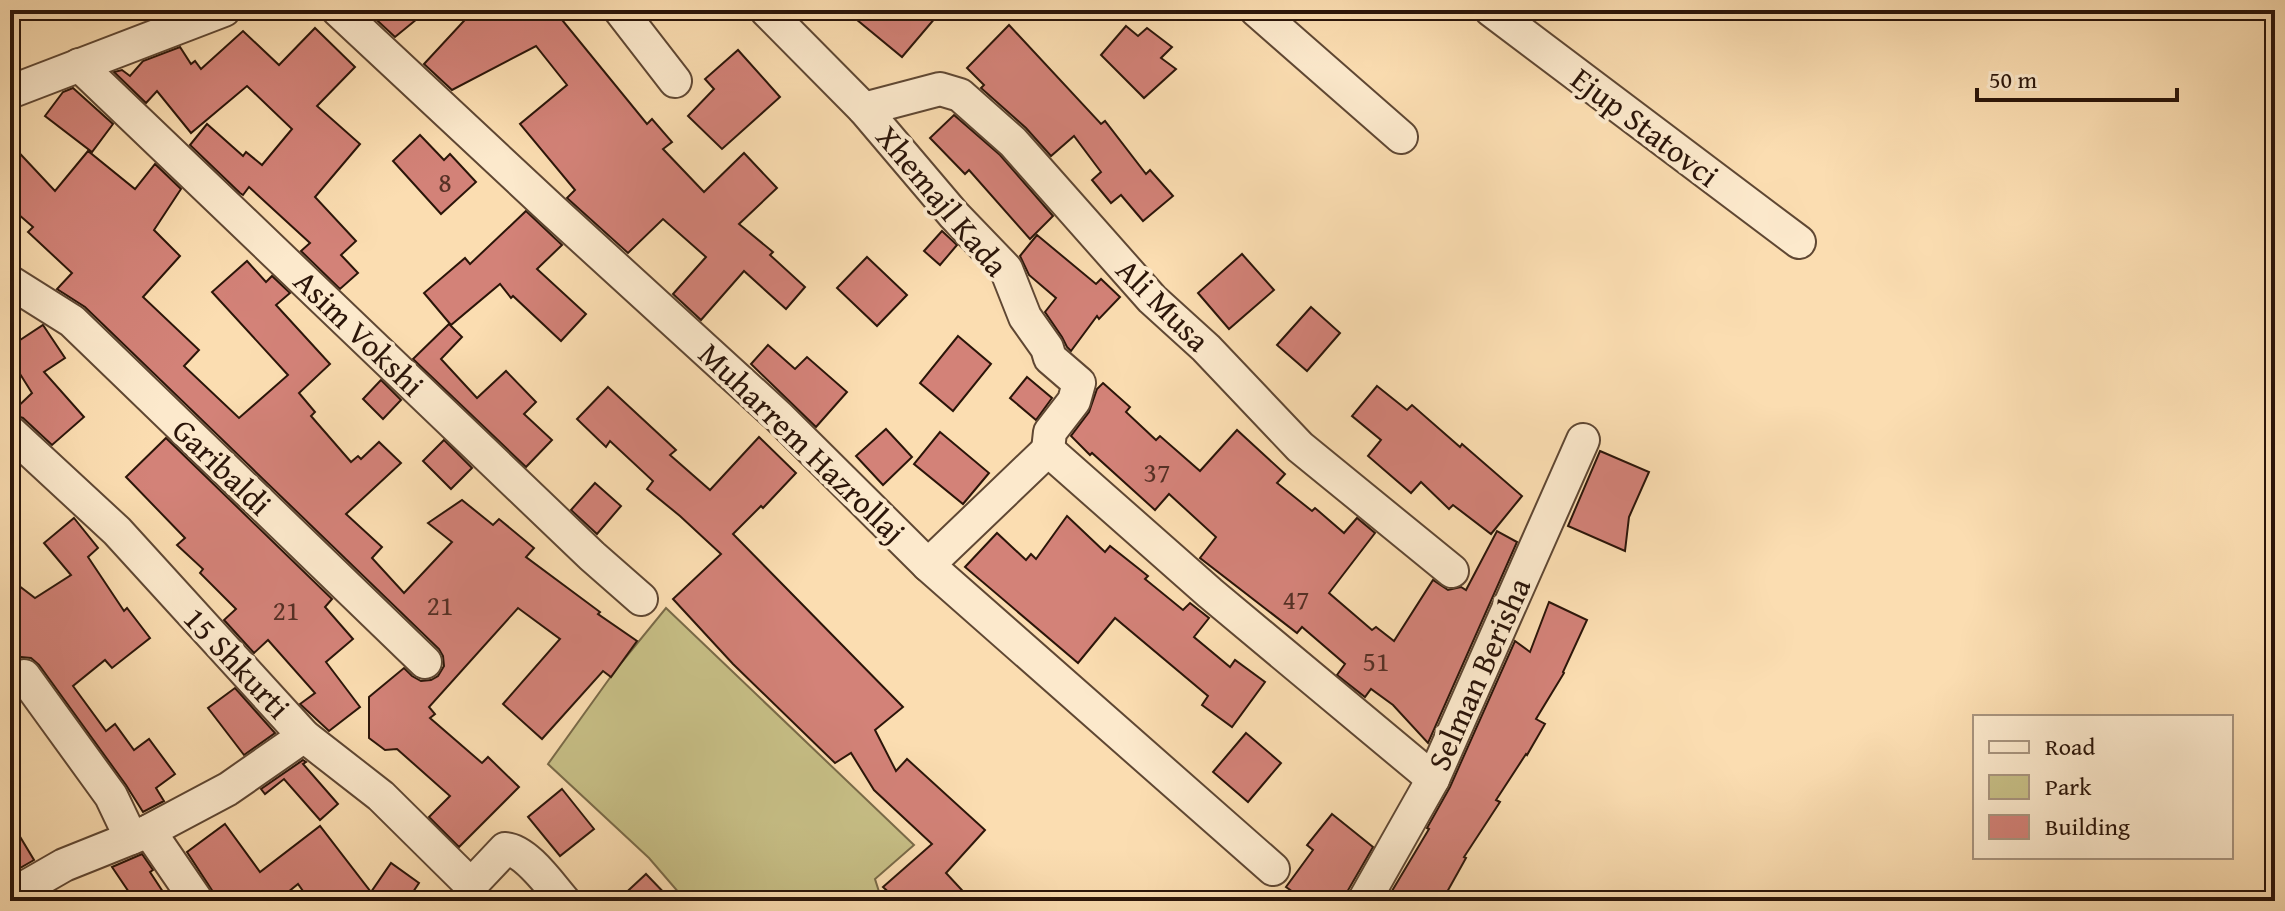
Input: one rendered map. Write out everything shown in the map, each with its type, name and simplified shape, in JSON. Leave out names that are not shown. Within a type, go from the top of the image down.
[{"type":"street","points":[[10,92],[224,10]]},
{"type":"street","name":"Muharrem Hazrollaj","points":[[338,10],[779,417],[928,565],[1273,869]]},
{"type":"street","points":[[620,10],[675,81]]},
{"type":"street","name":"Xhemajl Kada","points":[[766,10],[864,109],[954,215],[1006,269],[1025,317],[1047,348],[1050,358],[1079,383],[1074,401],[1050,432],[1048,450],[928,565]]},
{"type":"street","points":[[1256,10],[1401,137]]},
{"type":"street","name":"Ejup Statovci","points":[[1491,10],[1799,242]]},
{"type":"street","name":"Asim Vokshi","points":[[79,65],[592,556],[641,599]]},
{"type":"street","name":"Ali Musa","points":[[864,109],[940,89],[960,95],[1013,142],[1152,299],[1206,348],[1300,447],[1452,571]]},
{"type":"street","name":"Garibaldi","points":[[10,282],[72,321],[425,662]]},
{"type":"street","name":"15 Shkurti","points":[[10,432],[117,531],[304,736],[381,796],[465,893],[505,849],[514,849],[564,901]]},
{"type":"street","name":"Selman Berisha","points":[[1364,901],[1433,779],[1583,440]]},
{"type":"street","points":[[1048,450],[1210,593],[1433,779]]},
{"type":"street","points":[[24,676],[140,835],[197,901]]},
{"type":"street","points":[[10,896],[64,865],[140,835],[228,789],[304,736]]},
{"type":"green space","points":[[666,608],[914,845],[875,879],[882,901],[686,901],[649,858],[548,764],[617,668]]},
{"type":"building","points":[[366,10],[428,10],[395,37]]},
{"type":"building","points":[[474,10],[554,10],[647,124],[652,119],[672,142],[663,149],[704,192],[744,153],[777,188],[739,224],[773,252],[770,255],[805,287],[786,309],[744,271],[701,320],[673,294],[706,257],[663,219],[628,253],[567,198],[575,190],[520,124],[567,85],[536,46],[452,90],[424,64]]},
{"type":"building","points":[[845,10],[942,10],[902,57]]},
{"type":"building","points":[[1009,25],[1101,124],[1105,121],[1146,174],[1150,170],[1173,196],[1143,221],[1121,195],[1111,203],[1092,180],[1101,172],[1074,136],[1051,156],[1026,128],[981,88],[984,85],[967,68]]},
{"type":"building","points":[[1126,26],[1138,36],[1147,28],[1172,47],[1161,58],[1176,69],[1144,98],[1101,55]]},
{"type":"building","points":[[315,28],[355,67],[317,106],[360,144],[315,197],[356,241],[341,255],[358,273],[340,289],[301,251],[310,243],[249,187],[243,195],[240,193],[190,145],[207,124],[243,156],[246,152],[262,165],[292,129],[247,86],[191,133],[157,91],[146,103],[114,72],[122,70],[130,76],[143,61],[180,47],[191,64],[195,61],[201,69],[243,31],[279,65]]},
{"type":"building","points":[[738,50],[780,97],[722,149],[688,116],[714,89],[705,79]]},
{"type":"building","points":[[73,88],[113,124],[92,152],[45,116],[63,92]]},
{"type":"building","points":[[954,115],[1000,155],[1053,216],[1030,239],[969,170],[965,174],[930,138]]},
{"type":"building","points":[[420,135],[444,160],[450,154],[476,182],[441,214],[393,161]]},
{"type":"building","points":[[10,143],[55,191],[88,151],[135,189],[155,164],[181,189],[154,230],[180,256],[143,297],[199,350],[184,366],[239,418],[288,375],[212,292],[247,261],[266,282],[272,276],[290,293],[276,305],[330,364],[299,393],[315,412],[311,416],[351,462],[358,456],[361,459],[379,442],[401,463],[346,514],[382,547],[372,558],[404,593],[452,542],[428,523],[462,500],[493,525],[499,519],[534,548],[526,557],[637,641],[611,677],[603,671],[542,739],[503,704],[560,639],[518,608],[429,707],[435,714],[430,718],[482,763],[488,757],[519,787],[459,847],[429,817],[450,796],[397,749],[385,750],[369,738],[369,697],[404,668],[421,681],[438,676],[444,666],[439,649],[85,307],[57,289],[72,273],[28,232],[33,227],[10,207]]},
{"type":"building","points":[[526,211],[562,245],[537,269],[586,314],[561,341],[513,296],[511,298],[500,284],[451,325],[424,293],[465,258],[470,264]]},
{"type":"building","points":[[942,231],[957,245],[940,265],[924,251]]},
{"type":"building","points":[[1037,235],[1096,284],[1101,279],[1120,297],[1099,319],[1097,316],[1071,351],[1045,312],[1056,298],[1029,275],[1020,256]]},
{"type":"building","points":[[1242,254],[1274,290],[1229,329],[1198,293]]},
{"type":"building","points":[[867,257],[907,295],[877,326],[837,288]]},
{"type":"building","points":[[1311,307],[1340,333],[1307,371],[1277,345]]},
{"type":"building","points":[[449,324],[462,337],[441,359],[477,398],[506,371],[536,402],[524,414],[552,440],[526,467],[413,359]]},
{"type":"building","points":[[43,325],[65,358],[44,372],[84,417],[52,445],[23,418],[10,414],[32,393],[10,358],[10,334],[17,342]]},
{"type":"building","points":[[958,336],[991,364],[953,411],[920,383]]},
{"type":"building","points":[[768,345],[795,369],[807,357],[847,392],[816,427],[751,364]]},
{"type":"building","points":[[1027,377],[1052,398],[1036,420],[1010,398]]},
{"type":"building","points":[[381,380],[401,400],[383,419],[363,399]]},
{"type":"building","points":[[1103,383],[1130,407],[1126,412],[1156,440],[1160,436],[1200,471],[1237,430],[1285,474],[1277,483],[1312,511],[1315,508],[1344,533],[1357,518],[1375,533],[1329,593],[1372,630],[1376,627],[1394,641],[1433,580],[1448,590],[1461,587],[1466,590],[1497,531],[1517,542],[1428,743],[1393,705],[1371,689],[1365,697],[1337,675],[1345,664],[1302,627],[1297,633],[1200,558],[1216,537],[1169,494],[1155,510],[1071,436],[1089,412],[1097,389]]},
{"type":"building","points":[[1377,386],[1407,410],[1412,405],[1522,496],[1491,534],[1453,505],[1449,509],[1421,482],[1411,493],[1368,456],[1381,440],[1352,416]]},
{"type":"building","points":[[608,387],[676,450],[670,455],[710,490],[759,437],[796,473],[733,534],[903,707],[875,730],[896,771],[907,759],[985,830],[946,873],[972,901],[898,901],[883,887],[932,844],[874,790],[851,753],[835,763],[733,664],[673,599],[721,554],[647,489],[653,481],[610,441],[606,447],[577,419]]},
{"type":"building","points":[[886,429],[912,457],[883,485],[856,456]]},
{"type":"building","points":[[940,432],[989,473],[963,504],[914,464]]},
{"type":"building","points":[[166,438],[332,599],[325,607],[353,639],[326,662],[360,707],[329,731],[300,704],[315,693],[268,640],[254,653],[224,620],[236,609],[200,573],[203,569],[177,545],[185,538],[126,477]]},
{"type":"building","points":[[444,440],[472,468],[451,489],[423,461]]},
{"type":"building","points":[[1600,451],[1649,472],[1629,517],[1625,551],[1568,526]]},
{"type":"building","points":[[595,483],[621,506],[597,534],[571,510]]},
{"type":"building","points":[[1067,516],[1105,552],[1110,546],[1148,576],[1145,579],[1183,610],[1190,603],[1209,618],[1194,637],[1230,667],[1235,660],[1265,682],[1232,727],[1202,705],[1208,696],[1115,618],[1078,663],[965,567],[997,533],[1026,560],[1031,554],[1036,559]]},
{"type":"building","points":[[74,518],[98,548],[88,557],[124,611],[127,608],[150,638],[112,668],[105,660],[73,686],[106,731],[115,724],[134,750],[149,739],[175,774],[156,788],[164,801],[143,812],[39,665],[31,658],[21,657],[12,661],[10,658],[10,579],[35,598],[71,575],[44,543]]},
{"type":"building","points":[[1549,602],[1587,620],[1564,673],[1536,719],[1545,724],[1496,800],[1500,802],[1464,857],[1442,901],[1386,901],[1450,787],[1515,641],[1530,652]]},
{"type":"building","points":[[235,688],[275,733],[244,755],[208,708]]},
{"type":"building","points":[[1246,733],[1281,763],[1248,802],[1213,772]]},
{"type":"building","points":[[303,760],[306,762],[303,764],[338,804],[320,820],[284,779],[265,794],[261,789]]},
{"type":"building","points":[[562,789],[594,829],[560,856],[528,817]]},
{"type":"building","points":[[1332,814],[1373,847],[1345,901],[1306,901],[1286,887],[1313,850],[1307,845]]},
{"type":"building","points":[[10,820],[34,860],[13,872],[10,865]]},
{"type":"building","points":[[225,824],[260,872],[320,826],[371,892],[391,863],[419,883],[407,901],[310,901],[298,884],[277,901],[219,901],[187,852]]},
{"type":"building","points":[[142,854],[169,901],[135,901],[112,867]]},
{"type":"building","points":[[646,874],[672,901],[617,901]]}]
